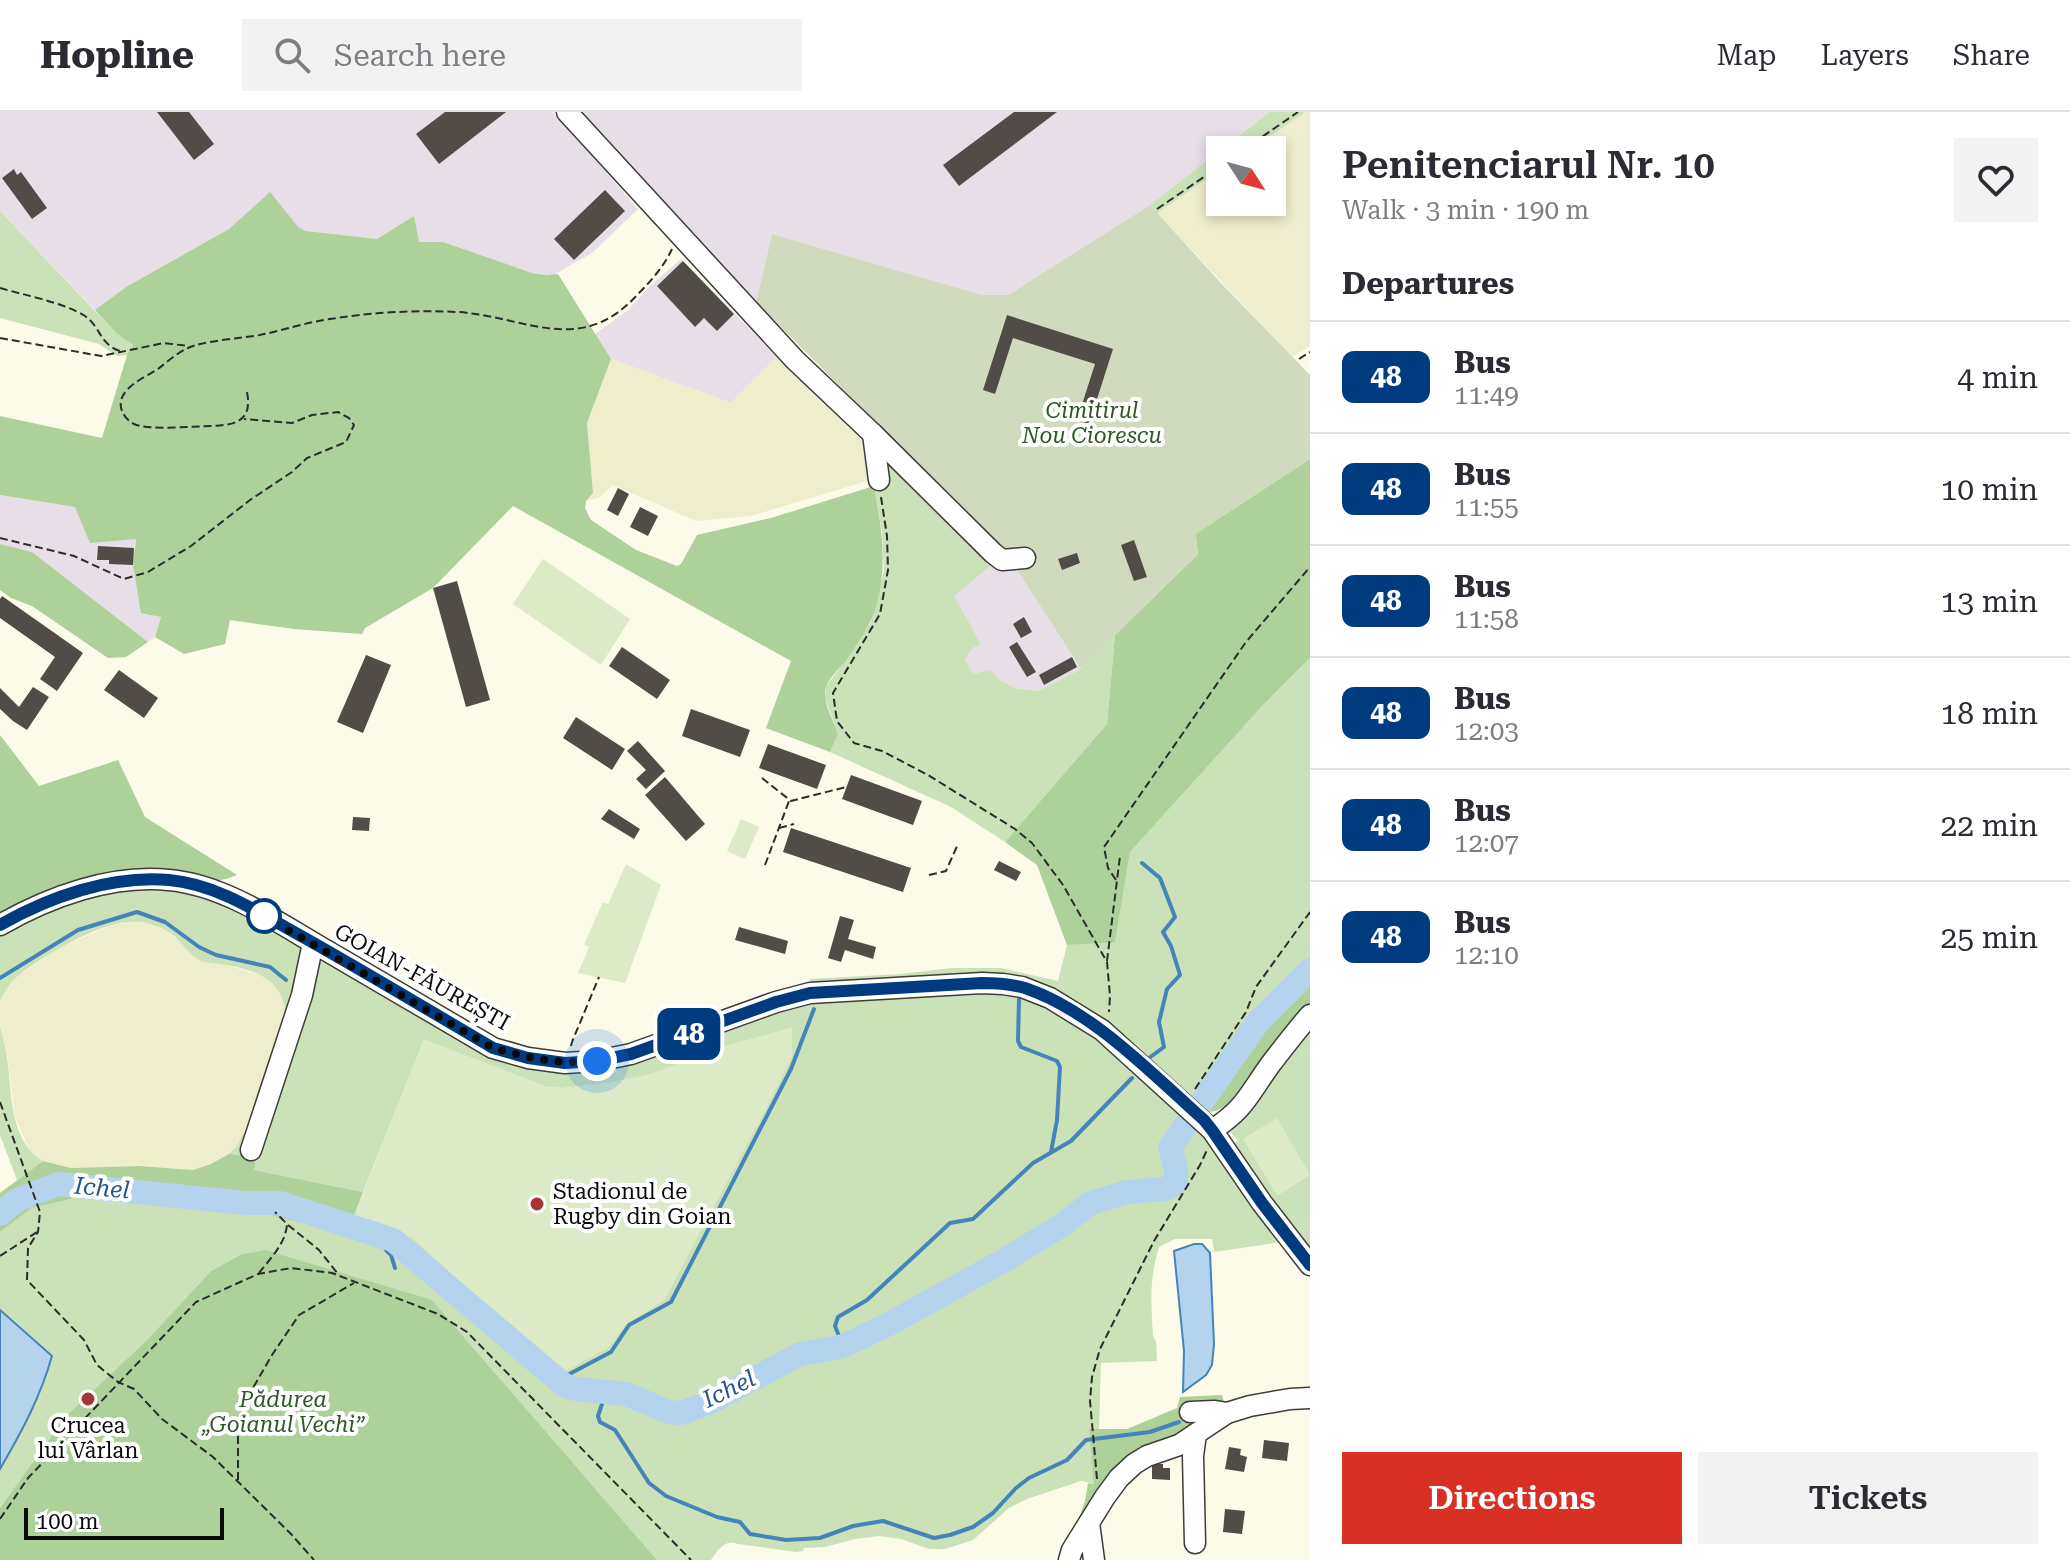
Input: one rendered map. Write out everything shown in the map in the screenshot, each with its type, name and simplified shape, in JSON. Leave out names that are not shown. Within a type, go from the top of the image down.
[{"type":"street","points":[[567,112],[795,360],[993,553],[1002,560],[1025,558]]},
{"type":"street","points":[[873,434],[879,480]]},
{"type":"street","name":"GOIAN-FĂUREȘTI","points":[[0,925],[66,894],[113,882],[145,879],[193,884],[250,907],[493,1048],[528,1058],[565,1063],[631,1054],[776,1002],[810,993],[982,983],[1022,987],[1050,998],[1102,1030],[1208,1125],[1310,1265]]},
{"type":"street","points":[[251,1150],[302,995],[313,943]]},
{"type":"street","points":[[1208,1125],[1232,1117],[1249,1099],[1270,1065],[1310,1015]]},
{"type":"street","points":[[1069,1560],[1105,1497],[1134,1464],[1179,1445],[1227,1413],[1290,1399],[1310,1398]]},
{"type":"street","points":[[1190,1412],[1227,1413]]},
{"type":"street","points":[[1195,1543],[1193,1456],[1196,1434]]},
{"type":"street","points":[[1089,1523],[1094,1560]]},
{"type":"path","points":[[1263,136],[1298,112]]},
{"type":"path","points":[[1157,209],[1206,176]]},
{"type":"path","points":[[0,338],[101,356],[164,343],[190,346],[261,335],[325,319],[375,313],[461,313],[549,329],[575,330],[596,326],[618,313],[656,274],[672,249],[676,231]]},
{"type":"path","points":[[0,288],[74,310],[88,318],[104,342],[121,351]]},
{"type":"path","points":[[190,346],[124,391],[120,405],[123,415],[134,424],[147,427],[220,426],[246,415],[250,407],[247,392]]},
{"type":"path","points":[[1299,359],[1310,352]]},
{"type":"path","points":[[0,538],[74,556],[124,579],[148,572],[191,546],[307,458],[346,442],[354,425],[338,412],[312,415],[292,423],[241,418]]},
{"type":"path","points":[[879,480],[888,570],[880,614],[833,693],[837,721],[854,743],[882,751],[928,775],[1015,829],[1032,843],[1063,885],[1107,962]]},
{"type":"path","points":[[1116,880],[1108,868],[1104,847],[1246,642],[1310,567]]},
{"type":"path","points":[[762,778],[791,801],[846,787]]},
{"type":"path","points":[[765,865],[789,800]]},
{"type":"path","points":[[779,828],[794,824]]},
{"type":"path","points":[[929,875],[946,871],[958,844]]},
{"type":"path","points":[[1102,1030],[1110,1012],[1107,962],[1120,856]]},
{"type":"path","points":[[1185,1103],[1246,1012],[1256,987],[1310,912]]},
{"type":"path","points":[[572,1042],[599,977]]},
{"type":"path","points":[[0,1102],[40,1212],[38,1232],[28,1248],[27,1280],[84,1340],[97,1365],[118,1382],[134,1389],[162,1419],[213,1457],[314,1560]]},
{"type":"path","points":[[1105,1497],[1096,1477],[1092,1377],[1100,1349],[1154,1241],[1200,1165],[1208,1125]]},
{"type":"path","points":[[275,1212],[319,1250],[339,1276]]},
{"type":"path","points":[[258,1274],[279,1247],[287,1232],[287,1224]]},
{"type":"path","points":[[0,1256],[38,1232]]},
{"type":"path","points":[[0,1519],[28,1478],[196,1302],[258,1274],[291,1268],[332,1273],[438,1314],[467,1332],[691,1560]]},
{"type":"path","points":[[238,1482],[238,1432],[242,1411],[272,1355],[299,1315],[355,1282]]},
{"type":"shaded area","points":[[0,112],[552,112],[638,209],[592,253],[553,275],[518,269],[443,242],[418,242],[414,216],[377,239],[239,221],[126,287],[95,310],[0,211]]},
{"type":"shaded area","points":[[574,112],[1269,112],[1238,136],[1206,136],[1206,161],[1150,205],[1008,295],[982,295],[772,234],[756,302],[752,306]]},
{"type":"shaded area","points":[[681,259],[777,357],[731,403],[611,359],[595,334],[627,311]]},
{"type":"shaded area","points":[[0,495],[75,507],[136,539],[134,548],[161,617],[155,637],[148,642],[33,553],[0,544]]},
{"type":"shaded area","points":[[995,562],[1015,567],[1081,669],[1038,691],[1015,688],[998,679],[973,675],[965,659],[973,648],[981,644],[953,596]]},
{"type":"green space","points":[[1269,112],[1305,112],[1270,136],[1239,136]]},
{"type":"green space","points":[[1305,112],[1310,112],[1310,346],[1292,357],[1157,213],[1206,180],[1206,216],[1286,216],[1286,136],[1270,136]]},
{"type":"green space","points":[[1206,161],[1206,180],[1157,213],[1150,205]]},
{"type":"green space","points":[[270,192],[298,227],[306,231],[377,239],[414,216],[419,242],[443,242],[532,273],[558,274],[611,359],[587,423],[593,493],[586,501],[585,508],[591,520],[636,550],[677,566],[697,535],[771,518],[874,486],[882,544],[880,588],[864,634],[826,687],[827,704],[838,734],[830,752],[766,728],[791,661],[513,506],[433,588],[365,628],[362,634],[230,620],[225,644],[184,654],[155,637],[161,617],[141,613],[133,565],[136,539],[90,543],[75,507],[0,495],[0,416],[102,438],[127,355],[133,345],[116,333],[95,310],[126,287],[229,229]]},
{"type":"green space","name":"Cimitirul Nou Ciorescu","points":[[1150,205],[1310,375],[1310,459],[1196,534],[1198,554],[1081,669],[1006,553],[756,302],[772,234],[982,295],[1008,295]]},
{"type":"green space","points":[[0,211],[116,333],[133,345],[127,355],[117,356],[99,344],[0,318]]},
{"type":"green space","points":[[777,357],[871,445],[870,480],[751,516],[696,521],[613,485],[599,498],[586,501],[593,493],[587,423],[611,359],[731,403]]},
{"type":"green space","points":[[878,442],[995,562],[954,596],[981,644],[973,648],[965,659],[973,674],[991,670],[998,679],[1015,688],[1038,691],[1081,669],[1115,635],[1107,724],[1005,842],[951,807],[830,752],[838,734],[825,698],[826,686],[870,623],[884,571],[882,531],[874,486]]},
{"type":"green space","points":[[1310,459],[1310,658],[1130,852],[1115,942],[1067,945],[1037,865],[1005,842],[1107,724],[1115,635],[1198,554],[1195,534]]},
{"type":"green space","points":[[0,544],[32,552],[148,642],[126,657],[108,658],[32,606],[11,598],[0,590]]},
{"type":"green space","points":[[543,559],[630,619],[601,665],[513,604]]},
{"type":"green space","points":[[1310,658],[1310,963],[1251,1021],[1193,1099],[1101,1017],[1064,994],[1032,982],[816,986],[809,979],[951,968],[1001,968],[1058,981],[1067,945],[1115,941],[1130,852]]},
{"type":"green space","points":[[0,735],[39,786],[118,760],[145,817],[237,875],[208,882],[172,875],[0,917]]},
{"type":"green space","points":[[741,819],[759,827],[745,859],[727,851]]},
{"type":"green space","points":[[626,864],[661,885],[625,983],[578,973],[589,947],[584,944],[603,902],[608,904]]},
{"type":"green space","points":[[173,888],[206,896],[242,911],[299,943],[302,965],[243,1155],[229,1154],[245,1131],[286,1015],[279,992],[264,977],[243,969],[201,961],[168,931],[146,923],[132,922],[98,930],[44,957],[15,979],[0,1001],[0,935],[49,912],[100,895],[135,889]]},
{"type":"green space","points":[[139,921],[166,930],[201,961],[264,976],[281,992],[286,1015],[245,1131],[229,1154],[193,1170],[139,1166],[71,1168],[43,1161],[30,1151],[15,1117],[7,1052],[0,1027],[0,1001],[18,976],[58,948],[105,928]]},
{"type":"green space","points":[[333,962],[435,1020],[565,1070],[801,1002],[973,989],[1025,997],[1088,1029],[1202,1134],[1279,1241],[1214,1252],[1212,1239],[1175,1239],[1159,1247],[1152,1291],[1157,1361],[1101,1363],[1099,1429],[1089,1430],[1095,1484],[1081,1481],[1027,1499],[1009,1508],[973,1540],[945,1549],[929,1549],[901,1539],[879,1536],[804,1548],[796,1552],[730,1543],[719,1549],[711,1560],[657,1560],[432,1300],[240,1255],[211,1271],[147,1340],[65,1417],[0,1508],[0,1232],[32,1208],[80,1197],[270,1215],[346,1235],[354,1216],[412,1237],[561,1373],[608,1347],[627,1323],[664,1300],[792,1056],[792,1028],[719,1048],[652,1074],[563,1088],[547,1087],[424,1040],[363,1192],[254,1170],[255,1157],[316,964]]},
{"type":"green space","points":[[1310,963],[1310,1007],[1245,1088],[1228,1105],[1207,1112],[1193,1099],[1251,1021]]},
{"type":"green space","points":[[1310,1026],[1310,1255],[1233,1144],[1238,1141],[1229,1130],[1250,1111]]},
{"type":"green space","points":[[0,1027],[17,1126],[31,1151],[43,1161],[17,1180],[0,1135]]},
{"type":"green space","name":"Stadionul de Rugby din Goian","points":[[792,1028],[792,1056],[664,1300],[627,1323],[609,1347],[561,1373],[412,1237],[354,1216],[424,1039],[547,1087],[563,1088],[651,1074],[719,1048]]},
{"type":"green space","points":[[1277,1118],[1310,1175],[1277,1196],[1243,1139]]},
{"type":"green space","points":[[229,1154],[256,1156],[254,1170],[363,1192],[347,1235],[270,1215],[80,1197],[32,1208],[0,1232],[0,1193],[43,1161],[71,1168],[139,1166],[193,1170]]},
{"type":"green space","name":"Pădurea „Goianul Vechi”","points":[[265,1250],[432,1300],[657,1560],[0,1560],[0,1508],[65,1417],[147,1340],[211,1271],[240,1255]]},
{"type":"green space","points":[[1222,1395],[1226,1409],[1139,1455],[1070,1545],[1088,1483],[1094,1484],[1089,1429],[1127,1429],[1177,1408],[1180,1397]]},
{"type":"water","points":[[1202,1244],[1210,1253],[1214,1344],[1212,1365],[1206,1375],[1183,1392],[1184,1351],[1174,1251]]},
{"type":"water","points":[[0,1310],[52,1356],[30,1414],[0,1469]]},
{"type":"building","points":[[157,112],[189,112],[214,144],[194,160]]},
{"type":"building","points":[[445,112],[506,112],[439,164],[416,134]]},
{"type":"building","points":[[1014,112],[1057,112],[959,186],[943,165]]},
{"type":"building","points":[[14,169],[17,175],[21,172],[47,208],[32,219],[2,178]]},
{"type":"building","points":[[605,190],[625,211],[574,260],[554,239]]},
{"type":"building","points":[[683,261],[734,314],[717,331],[704,318],[695,327],[657,286]]},
{"type":"building","points":[[1007,315],[1113,349],[1089,424],[1077,420],[1095,364],[1013,338],[995,394],[983,390]]},
{"type":"building","points":[[618,488],[629,494],[618,516],[607,510]]},
{"type":"building","points":[[640,507],[658,516],[648,536],[630,527]]},
{"type":"building","points":[[1134,540],[1147,577],[1134,581],[1121,545]]},
{"type":"building","points":[[98,546],[134,548],[133,565],[97,560]]},
{"type":"building","points":[[1077,553],[1080,563],[1062,570],[1058,559]]},
{"type":"building","points":[[457,581],[490,700],[466,707],[433,588]]},
{"type":"building","points":[[2,596],[83,653],[57,691],[40,679],[55,657],[0,618]]},
{"type":"building","points":[[1024,617],[1032,632],[1021,638],[1013,624]]},
{"type":"building","points":[[1017,642],[1036,672],[1027,677],[1009,647]]},
{"type":"building","points":[[622,647],[670,680],[657,699],[609,666]]},
{"type":"building","points":[[366,655],[391,665],[363,733],[337,722]]},
{"type":"building","points":[[1072,657],[1077,667],[1044,685],[1039,675]]},
{"type":"building","points":[[119,670],[158,698],[144,718],[104,690]]},
{"type":"building","points":[[33,687],[49,697],[27,730],[0,709],[0,688],[19,707]]},
{"type":"building","points":[[691,709],[750,730],[740,757],[682,736]]},
{"type":"building","points":[[576,717],[625,749],[612,770],[563,738]]},
{"type":"building","points":[[638,741],[665,771],[646,789],[636,779],[646,770],[627,751]]},
{"type":"building","points":[[768,744],[826,765],[817,789],[759,768]]},
{"type":"building","points":[[851,775],[922,801],[913,825],[842,799]]},
{"type":"building","points":[[665,777],[705,824],[686,841],[645,795]]},
{"type":"building","points":[[609,809],[640,829],[634,839],[601,819]]},
{"type":"building","points":[[353,817],[370,818],[369,831],[352,830]]},
{"type":"building","points":[[791,828],[911,868],[903,892],[783,852]]},
{"type":"building","points":[[999,861],[1021,872],[1016,881],[994,870]]},
{"type":"building","points":[[840,916],[854,920],[848,939],[876,947],[873,959],[845,950],[841,962],[828,958]]},
{"type":"building","points":[[739,927],[788,941],[785,954],[735,940]]},
{"type":"building","points":[[1264,1440],[1289,1443],[1287,1461],[1262,1458]]},
{"type":"building","points":[[1229,1447],[1241,1449],[1240,1455],[1247,1457],[1244,1472],[1225,1469]]},
{"type":"building","points":[[1152,1464],[1170,1468],[1170,1480],[1152,1479]]},
{"type":"building","points":[[1225,1509],[1245,1511],[1242,1534],[1223,1532]]},
{"type":"waterway","points":[[1142,863],[1160,878],[1175,917],[1163,932],[1180,975],[1167,989],[1159,1022],[1164,1047],[1149,1058]]},
{"type":"waterway","points":[[0,978],[78,930],[137,912],[165,922],[199,947],[216,955],[270,967],[286,980]]},
{"type":"waterway","name":"Ichel","points":[[0,1214],[17,1200],[58,1184],[245,1203],[280,1203],[393,1240],[564,1385],[626,1394],[669,1412],[681,1413],[709,1403],[798,1355],[843,1346],[889,1324],[1003,1261],[1062,1225],[1091,1203],[1127,1192],[1172,1186],[1176,1171],[1170,1147],[1258,1022],[1310,970]]},
{"type":"waterway","points":[[1019,999],[1018,1041],[1021,1047],[1057,1061],[1060,1067],[1057,1120],[1051,1152]]},
{"type":"waterway","points":[[558,1380],[611,1352],[629,1325],[671,1302],[791,1069],[814,1009]]},
{"type":"waterway","points":[[843,1346],[835,1326],[838,1317],[867,1300],[950,1223],[973,1219],[1033,1163],[1071,1141],[1132,1078]]},
{"type":"waterway","points":[[390,1239],[386,1250],[395,1268]]},
{"type":"waterway","points":[[606,1392],[598,1416],[600,1422],[615,1430],[649,1483],[666,1496],[717,1517],[740,1522],[750,1534],[786,1540],[820,1538],[853,1526],[883,1521],[934,1538],[950,1535],[973,1527],[993,1513],[1016,1488],[1029,1478],[1067,1460],[1086,1440],[1150,1432],[1179,1422]]},
{"type":"bus line","name":"48","points":[[0,925],[66,894],[113,882],[145,879],[193,884],[250,907],[493,1048],[528,1058],[576,1064],[631,1054],[776,1002],[810,993],[982,983],[1022,987],[1050,998],[1102,1030],[1204,1120],[1310,1265]]},
{"type":"place","name":"Stadionul de Rugby din Goian","points":[[537,1204]]},
{"type":"place","name":"Crucea lui Vârlan","points":[[88,1399]]},
{"type":"route","points":[[264,916],[493,1048],[528,1058],[565,1063],[597,1061]]}]
